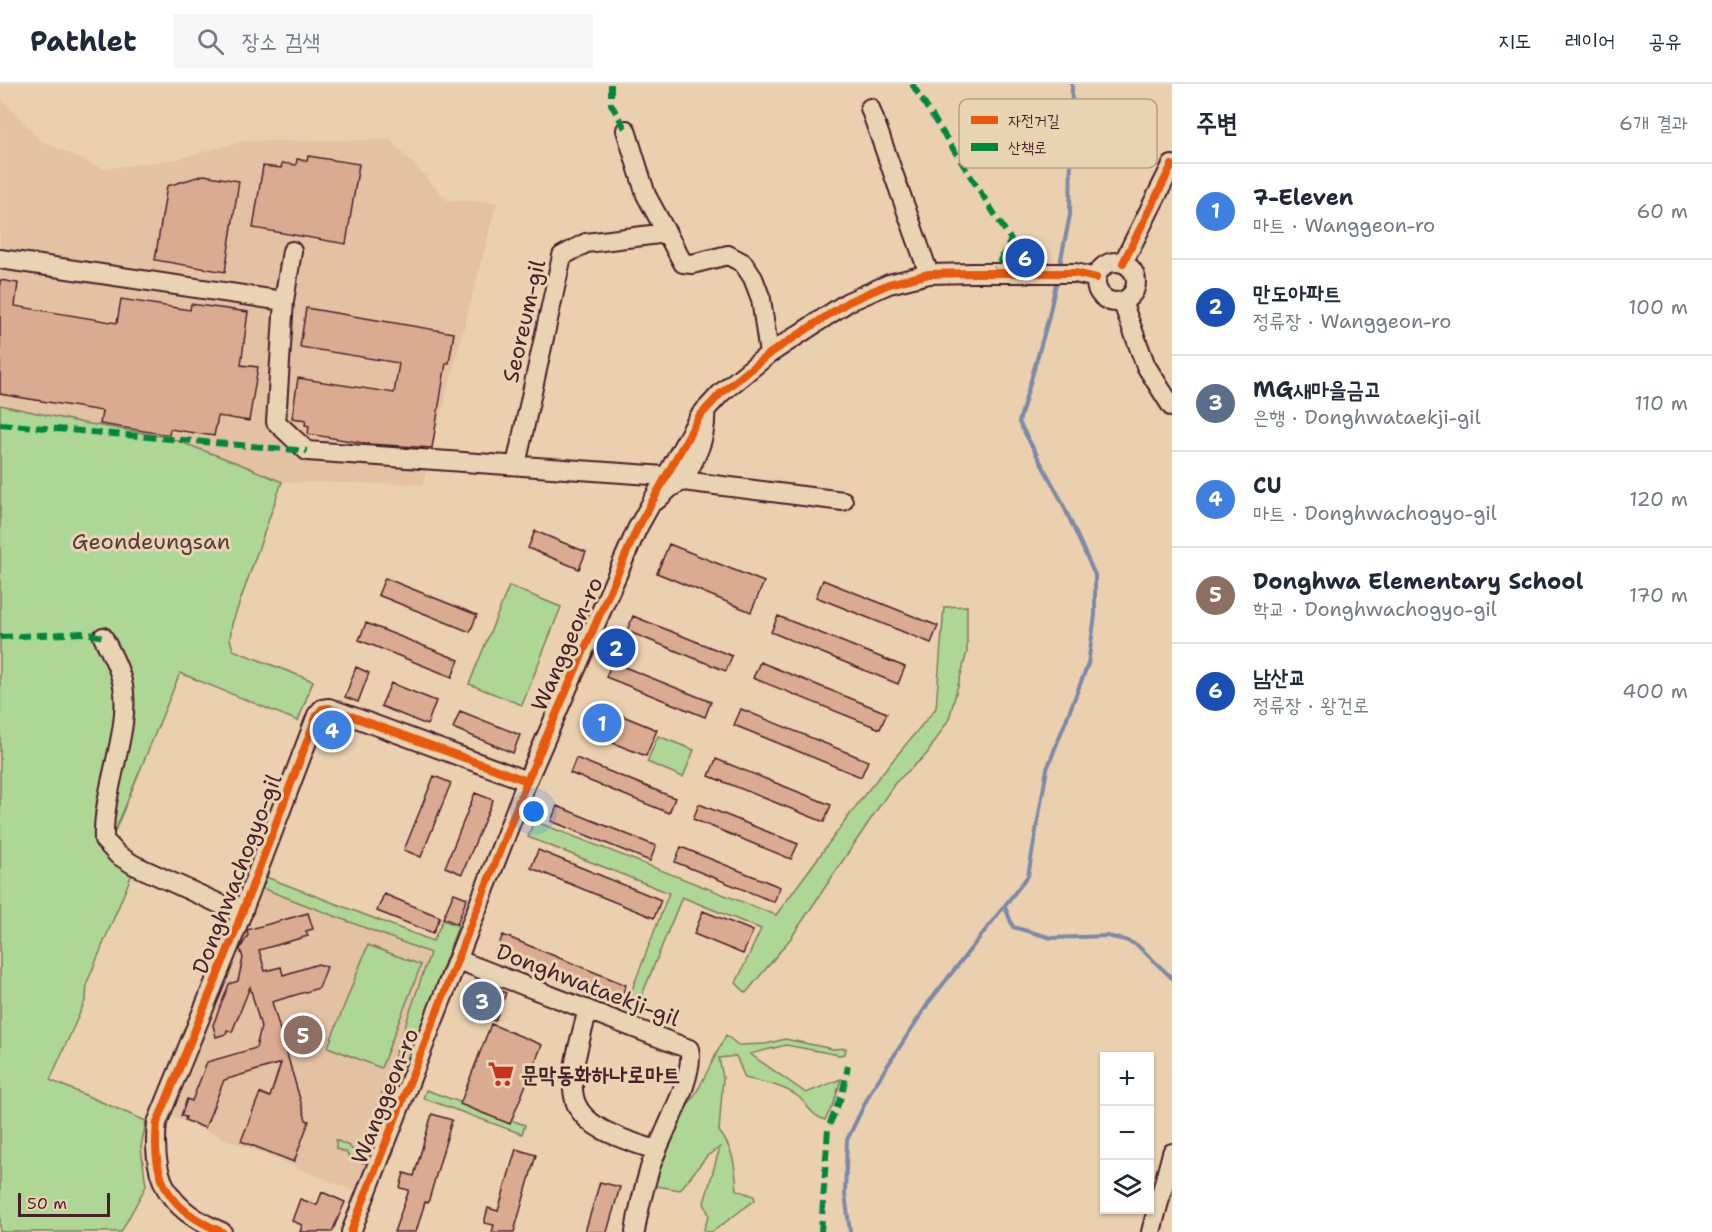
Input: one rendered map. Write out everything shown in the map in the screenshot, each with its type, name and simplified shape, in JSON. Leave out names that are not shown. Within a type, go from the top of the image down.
[{"type":"street","points":[[870,108],[929,274]]},
{"type":"street","points":[[626,130],[646,195],[683,263],[692,264],[728,255],[743,263],[761,299],[769,354]]},
{"type":"street","points":[[1123,263],[1172,165]]},
{"type":"street","name":"Seoreum-gil","points":[[516,465],[562,256],[586,243],[667,233]]},
{"type":"street","points":[[292,251],[284,301],[276,422],[307,451],[665,476]]},
{"type":"street","points":[[0,259],[284,301]]},
{"type":"street","points":[[1116,262],[1123,263],[1132,270],[1136,282],[1132,293],[1122,301],[1104,298],[1097,288],[1096,278],[1104,266],[1116,262]]},
{"type":"street","name":"Wanggeon-ro","points":[[351,1232],[527,781],[647,509],[705,410],[721,393],[769,354],[848,302],[889,284],[929,274],[1075,273],[1096,278]]},
{"type":"street","points":[[1122,301],[1146,366],[1172,407]]},
{"type":"street","points":[[683,481],[704,441],[707,429],[705,410]]},
{"type":"street","points":[[647,509],[671,487],[683,481],[843,501]]},
{"type":"street","points":[[103,637],[119,670],[125,703],[105,816],[104,840],[118,855],[134,865],[242,914]]},
{"type":"street","name":"Donghwachogyo-gil","points":[[222,1232],[196,1221],[175,1204],[164,1187],[154,1145],[156,1123],[242,914],[317,715],[322,709],[328,708],[527,781]]},
{"type":"street","name":"Donghwataekji-gil","points":[[458,960],[689,1049],[692,1059],[688,1076],[656,1150],[635,1232]]},
{"type":"street","points":[[588,1010],[574,1073],[577,1110],[594,1126],[616,1138],[656,1150]]},
{"type":"street","points":[[1152,1228],[1172,1153]]},
{"type":"street","points":[[1152,1228],[1172,1191]]},
{"type":"shaded area","points":[[0,97],[40,140],[103,169],[176,159],[246,141],[391,140],[447,200],[497,202],[423,484],[282,482],[167,437],[84,423],[0,405]]},
{"type":"shaded area","points":[[262,888],[428,954],[361,1154],[365,1165],[356,1192],[173,1117]]},
{"type":"green space","name":"Geondeungsan","points":[[0,405],[84,423],[167,437],[282,482],[232,624],[230,639],[233,650],[313,681],[298,721],[180,673],[113,836],[115,849],[108,838],[109,822],[130,691],[123,668],[104,633],[97,634],[114,674],[119,699],[116,733],[103,801],[101,838],[107,853],[132,874],[87,983],[86,999],[50,1080],[146,1121],[141,1147],[146,1186],[121,1232],[0,1232]]},
{"type":"green space","points":[[509,586],[561,607],[522,705],[469,684]]},
{"type":"green space","points":[[967,606],[967,652],[949,719],[927,754],[895,783],[791,938],[746,993],[736,983],[761,929],[682,897],[635,1012],[625,1008],[669,893],[528,837],[534,821],[776,915],[865,794],[936,708],[944,607]]},
{"type":"green space","points":[[658,736],[694,750],[683,777],[647,762]]},
{"type":"green space","points":[[266,877],[433,941],[443,920],[458,926],[372,1161],[364,1163],[351,1160],[346,1152],[336,1149],[336,1140],[349,1146],[360,1157],[430,953],[262,888]]},
{"type":"green space","points":[[368,945],[421,965],[381,1068],[328,1047]]},
{"type":"green space","points":[[726,1035],[738,1045],[766,1044],[785,1039],[833,1049],[846,1048],[845,1054],[839,1055],[786,1045],[750,1054],[806,1093],[841,1079],[834,1103],[825,1120],[815,1115],[800,1098],[790,1092],[771,1084],[745,1078],[736,1056],[719,1058],[723,1078],[719,1131],[731,1152],[737,1190],[754,1196],[755,1200],[712,1232],[703,1232],[709,1215],[704,1203],[720,1147],[707,1156],[680,1190],[649,1185],[676,1124],[699,1088]]},
{"type":"green space","points":[[426,1090],[525,1125],[522,1134],[423,1098]]},
{"type":"building","points":[[308,156],[359,164],[346,244],[253,228],[263,166],[281,168],[282,163],[296,165],[297,159],[307,161]]},
{"type":"building","points":[[204,175],[239,181],[225,272],[155,260],[167,186]]},
{"type":"building","points":[[0,280],[18,283],[15,306],[117,323],[121,299],[190,310],[191,304],[248,312],[241,365],[258,367],[249,421],[218,416],[214,436],[170,429],[169,435],[100,424],[102,411],[0,394]]},
{"type":"building","points":[[306,308],[454,333],[449,363],[446,363],[432,448],[369,444],[308,434],[309,426],[305,425],[306,420],[292,418],[298,378],[394,393],[399,363],[300,347]]},
{"type":"building","points":[[535,531],[586,552],[579,569],[528,548]]},
{"type":"building","points":[[669,544],[764,582],[751,612],[657,573]]},
{"type":"building","points":[[385,578],[477,615],[470,632],[378,595]]},
{"type":"building","points":[[823,580],[938,626],[931,643],[816,597]]},
{"type":"building","points":[[633,616],[732,656],[726,671],[627,631]]},
{"type":"building","points":[[778,616],[905,667],[898,684],[771,632]]},
{"type":"building","points":[[366,623],[459,660],[452,677],[359,640]]},
{"type":"building","points":[[612,662],[711,702],[705,717],[606,677]]},
{"type":"building","points":[[760,662],[887,713],[880,729],[753,678]]},
{"type":"building","points":[[356,667],[369,673],[358,702],[345,697]]},
{"type":"building","points":[[391,683],[436,701],[427,725],[381,706]]},
{"type":"building","points":[[596,705],[657,730],[646,756],[585,732]]},
{"type":"building","points":[[741,709],[868,761],[861,777],[734,725]]},
{"type":"building","points":[[460,711],[520,735],[513,753],[453,728]]},
{"type":"building","points":[[576,758],[675,798],[669,813],[570,773]]},
{"type":"building","points":[[716,759],[831,805],[824,822],[709,776]]},
{"type":"building","points":[[434,776],[451,783],[421,857],[404,850]]},
{"type":"building","points":[[475,793],[493,800],[462,874],[445,867]]},
{"type":"building","points":[[699,804],[798,844],[791,859],[693,819]]},
{"type":"building","points":[[557,806],[656,846],[650,861],[551,821]]},
{"type":"building","points":[[681,847],[780,887],[774,902],[675,862]]},
{"type":"building","points":[[538,850],[661,900],[654,918],[531,868]]},
{"type":"building","points":[[454,893],[467,898],[457,924],[443,918]]},
{"type":"building","points":[[384,894],[440,917],[433,933],[377,911]]},
{"type":"building","points":[[703,911],[753,931],[743,954],[694,934]]},
{"type":"building","points":[[308,913],[313,929],[306,931],[308,936],[259,950],[265,971],[281,967],[283,975],[318,964],[327,967],[319,988],[272,1002],[306,1120],[309,1121],[294,1162],[241,1141],[260,1093],[270,1097],[281,1063],[224,1080],[205,1128],[181,1116],[187,1099],[192,1101],[207,1062],[256,1048],[261,1027],[250,987],[232,1032],[227,1030],[226,1034],[216,1037],[213,1025],[229,984],[238,981],[243,958],[240,949],[248,935],[247,930]]},
{"type":"building","points":[[503,935],[626,985],[619,1003],[495,953]]},
{"type":"building","points":[[478,982],[506,993],[495,1021],[467,1010]]},
{"type":"building","name":"문막동화하나로마트","points":[[491,1024],[542,1045],[510,1124],[460,1104]]},
{"type":"building","points":[[432,1114],[452,1120],[428,1203],[425,1202],[416,1232],[394,1232],[409,1190],[400,1188],[404,1173],[414,1176]]},
{"type":"building","points":[[516,1149],[536,1155],[514,1232],[492,1232],[494,1225],[484,1223],[488,1208],[498,1211]]},
{"type":"building","points":[[600,1182],[620,1187],[607,1232],[585,1232]]},
{"type":"building","points":[[322,1192],[345,1202],[332,1232],[300,1232],[302,1225],[292,1221],[300,1199],[317,1205]]},
{"type":"waterway","points":[[1072,84],[1072,99]]},
{"type":"waterway","points":[[1059,269],[1070,215],[1071,168]]},
{"type":"waterway","points":[[850,1232],[845,1194],[847,1140],[871,1091],[929,1002],[1028,876],[1047,769],[1088,664],[1095,615],[1095,575],[1061,500],[1019,422],[1048,320],[1057,279]]},
{"type":"waterway","points":[[1005,907],[1013,927],[1052,938],[1107,936],[1137,945],[1172,978]]},
{"type":"marked path","points":[[611,84],[611,104],[626,130]]},
{"type":"marked path","points":[[912,84],[959,158]]},
{"type":"marked path","points":[[965,168],[1011,240],[994,272]]},
{"type":"marked path","points":[[0,424],[307,451]]},
{"type":"marked path","points":[[0,637],[85,633],[103,637]]},
{"type":"marked path","points":[[821,1232],[828,1128],[842,1095],[848,1066]]},
{"type":"cycle path","points":[[1123,263],[1172,165]]},
{"type":"cycle path","points":[[351,1232],[527,781],[637,529],[699,417],[721,393],[769,354],[848,302],[889,284],[929,274],[1075,273],[1096,278]]},
{"type":"cycle path","points":[[222,1232],[189,1214],[167,1191],[157,1161],[157,1123],[231,942],[317,715],[322,709],[329,708],[527,781]]},
{"type":"place","name":"남산교","points":[[1025,258]]},
{"type":"place","name":"만도아파트","points":[[616,648]]},
{"type":"place","name":"7-Eleven","points":[[602,723]]},
{"type":"place","name":"CU","points":[[332,730]]},
{"type":"place","name":"MG새마을금고","points":[[482,1001]]},
{"type":"place","name":"Donghwa Elementary School","points":[[303,1035]]},
{"type":"place","name":"문막동화하나로마트","points":[[501,1074]]}]
